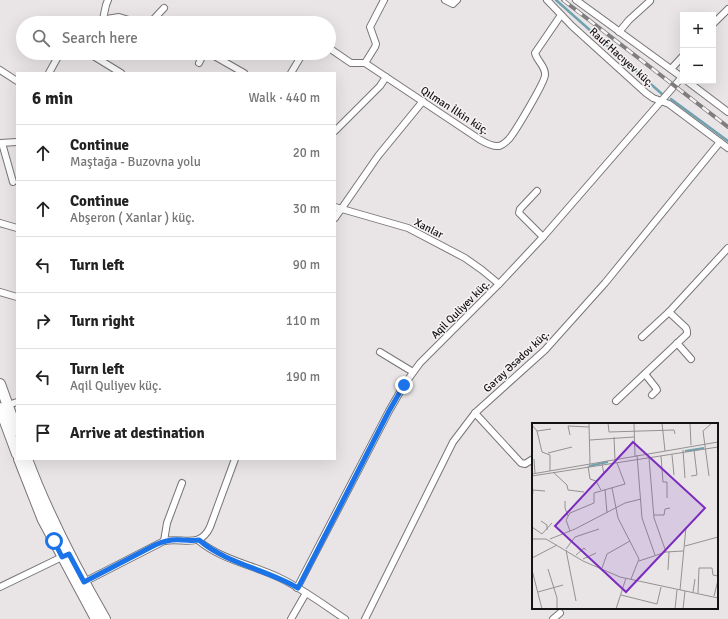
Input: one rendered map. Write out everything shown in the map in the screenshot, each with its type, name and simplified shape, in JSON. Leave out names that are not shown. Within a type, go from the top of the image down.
[{"type":"main road","points":[[0,384],[16,428]]},
{"type":"main road","points":[[8,405],[16,449]]},
{"type":"main road","points":[[19,460],[43,520],[84,582],[105,619]]},
{"type":"main road","points":[[27,460],[66,556],[96,619]]},
{"type":"street","points":[[104,16],[108,0]]},
{"type":"street","points":[[365,63],[376,47],[370,27],[384,0]]},
{"type":"street","points":[[445,0],[453,4],[457,0]]},
{"type":"street","name":"Rauf Hacıyev küç.","points":[[548,0],[561,15],[646,93],[653,98],[669,104],[728,148]]},
{"type":"street","name":"Rauf Hacıyev küç.","points":[[576,0],[680,76]]},
{"type":"street","points":[[619,32],[629,20],[650,1]]},
{"type":"street","points":[[157,16],[164,8]]},
{"type":"street","points":[[716,21],[728,9]]},
{"type":"street","name":"Qılman İlkin küç.","points":[[336,53],[351,63],[365,63],[479,139],[489,144],[498,146],[509,138],[545,76],[544,68],[537,59],[535,53],[561,15]]},
{"type":"street","points":[[50,72],[56,60]]},
{"type":"street","points":[[100,60],[119,72]]},
{"type":"street","points":[[221,60],[242,72]]},
{"type":"street","points":[[292,72],[299,60]]},
{"type":"street","points":[[672,69],[680,60]]},
{"type":"street","points":[[0,70],[16,80]]},
{"type":"street","points":[[336,130],[380,86],[386,77]]},
{"type":"street","name":"Aqil Quliyev küç.","points":[[298,588],[389,411],[413,372],[420,363],[499,284],[543,237],[661,101],[680,83]]},
{"type":"street","name":"Rauf Hacıyev küç.","points":[[691,84],[728,112]]},
{"type":"street","points":[[338,208],[392,138],[423,101]]},
{"type":"street","points":[[13,182],[1,143],[16,142]]},
{"type":"street","name":"Gəray Əsədov küç.","points":[[365,619],[453,442],[475,412],[550,345],[605,283],[720,142]]},
{"type":"street","points":[[537,191],[520,209],[519,213],[543,237]]},
{"type":"street","name":"Xanlar","points":[[338,208],[408,228],[465,258],[499,284]]},
{"type":"street","points":[[0,223],[16,228]]},
{"type":"street","points":[[642,337],[669,312],[728,248]]},
{"type":"street","points":[[0,292],[16,297]]},
{"type":"street","points":[[616,401],[687,334],[688,331],[669,312]]},
{"type":"street","points":[[677,343],[690,359]]},
{"type":"street","points":[[380,352],[413,372]]},
{"type":"street","points":[[644,374],[657,390],[652,395]]},
{"type":"street","points":[[475,412],[521,463],[525,464],[532,460]]},
{"type":"street","points":[[84,582],[164,541],[176,540],[192,542],[199,540],[208,532],[235,460]]},
{"type":"street","points":[[164,541],[167,523],[182,483]]},
{"type":"street","points":[[199,540],[215,552],[278,577],[306,593],[345,619]]},
{"type":"street","points":[[0,587],[66,556]]},
{"type":"street","points":[[290,619],[306,593]]},
{"type":"street","points":[[553,619],[560,613]]},
{"type":"waterway","points":[[556,0],[662,94]]},
{"type":"waterway","points":[[671,99],[728,141]]},
{"type":"railway","points":[[563,0],[728,127]]},
{"type":"route","points":[[54,541],[62,557],[69,554],[84,582],[164,541],[183,540],[192,542],[199,540],[215,552],[278,577],[298,588],[389,411],[404,385]]}]
